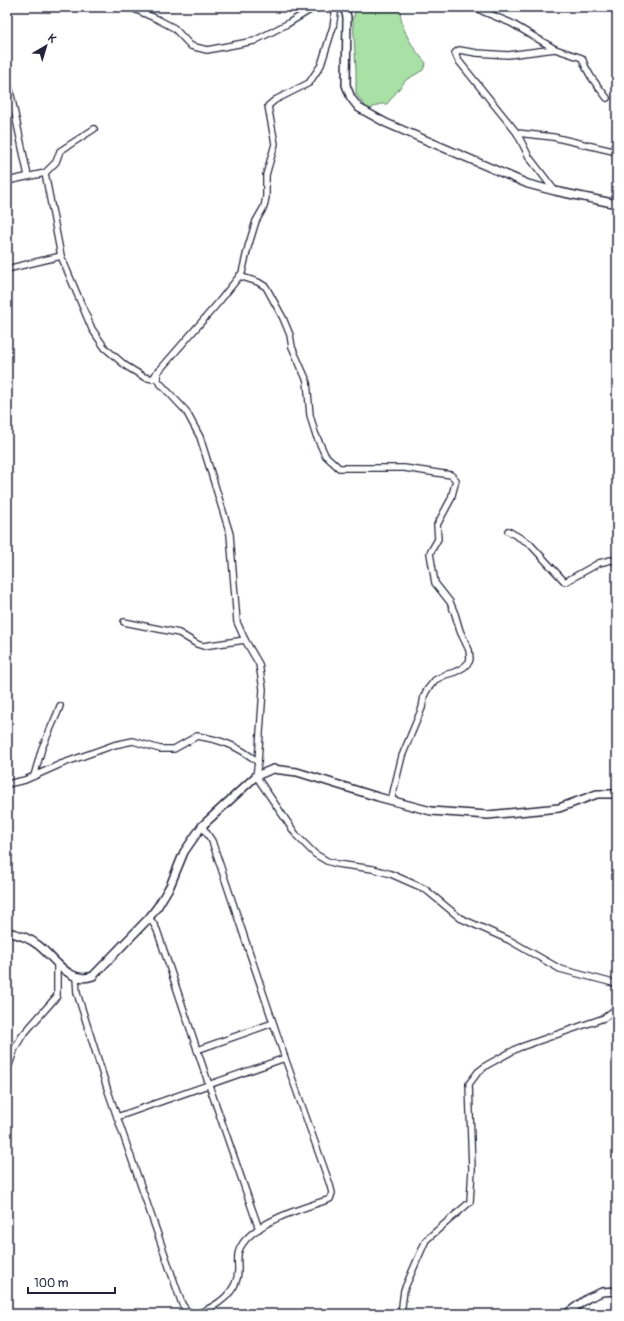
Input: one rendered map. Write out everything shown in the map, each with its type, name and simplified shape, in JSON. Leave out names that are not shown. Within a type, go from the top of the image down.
[{"type":"street","points":[[130,7],[174,28],[192,46],[208,50],[254,41],[287,24],[315,7]]},
{"type":"street","points":[[45,173],[61,256],[92,329],[105,348],[126,366],[144,376],[153,379],[242,273],[256,221],[264,207],[266,197],[266,175],[275,144],[268,106],[275,100],[309,83],[321,65],[333,27],[336,7]]},
{"type":"street","points":[[344,7],[347,17],[346,85],[351,98],[359,108],[386,123],[528,184],[617,204]]},
{"type":"street","points":[[476,7],[511,24],[555,49],[582,58],[585,68],[607,98]]},
{"type":"street","points":[[555,49],[508,55],[459,50],[455,53],[458,60],[517,133],[529,157],[555,191]]},
{"type":"street","points":[[7,76],[28,176]]},
{"type":"street","points":[[7,180],[45,173],[56,162],[60,151],[94,129]]},
{"type":"street","points":[[517,133],[553,137],[617,152]]},
{"type":"street","points":[[7,269],[61,256]]},
{"type":"street","points":[[239,276],[258,282],[266,287],[283,318],[290,335],[292,347],[307,381],[310,415],[313,427],[325,455],[339,468],[404,468],[451,475],[456,480],[451,499],[437,525],[438,539],[430,554],[436,584],[450,602],[470,659],[464,667],[435,680],[427,690],[424,696],[422,708],[402,756],[391,801]]},
{"type":"street","points":[[158,372],[158,381],[186,411],[200,437],[230,534],[237,622],[245,640],[259,664],[263,689],[256,776],[297,836],[315,854],[327,861],[337,864],[373,869],[391,874],[425,889],[460,918],[508,940],[560,969],[617,984]]},
{"type":"street","points":[[508,531],[529,543],[565,582],[600,563],[611,560],[617,562]]},
{"type":"street","points":[[124,622],[179,633],[203,646],[245,640]]},
{"type":"street","points":[[34,776],[42,748],[60,706]]},
{"type":"street","points":[[7,784],[34,776],[61,764],[114,745],[133,741],[160,749],[174,749],[197,736],[217,739],[243,751],[258,762]]},
{"type":"street","points":[[7,932],[28,938],[38,944],[67,972],[76,978],[87,978],[98,972],[149,918],[165,896],[184,852],[202,826],[256,776],[273,769],[297,772],[391,801],[431,811],[488,815],[559,808],[597,794],[617,794]]},
{"type":"street","points":[[76,978],[78,993],[117,1117],[182,1304],[187,1311],[196,1314],[217,1305],[227,1296],[235,1284],[237,1277],[239,1248],[247,1238],[258,1229],[286,1214],[330,1199],[332,1193],[212,841],[202,826]]},
{"type":"street","points":[[149,918],[157,930],[208,1085],[258,1229]]},
{"type":"street","points":[[7,1071],[15,1048],[22,1036],[57,996],[57,963]]},
{"type":"street","points":[[401,1314],[404,1290],[426,1240],[470,1202],[472,1169],[469,1084],[478,1072],[486,1065],[518,1048],[604,1018],[617,1008]]},
{"type":"street","points":[[197,1050],[273,1023]]},
{"type":"street","points":[[117,1117],[285,1058]]},
{"type":"street","points":[[566,1314],[588,1298],[602,1292],[617,1291]]},
{"type":"green space","points":[[357,7],[400,7],[402,23],[408,37],[416,51],[426,63],[423,70],[406,80],[387,104],[380,104],[368,110],[356,94],[353,18]]}]
